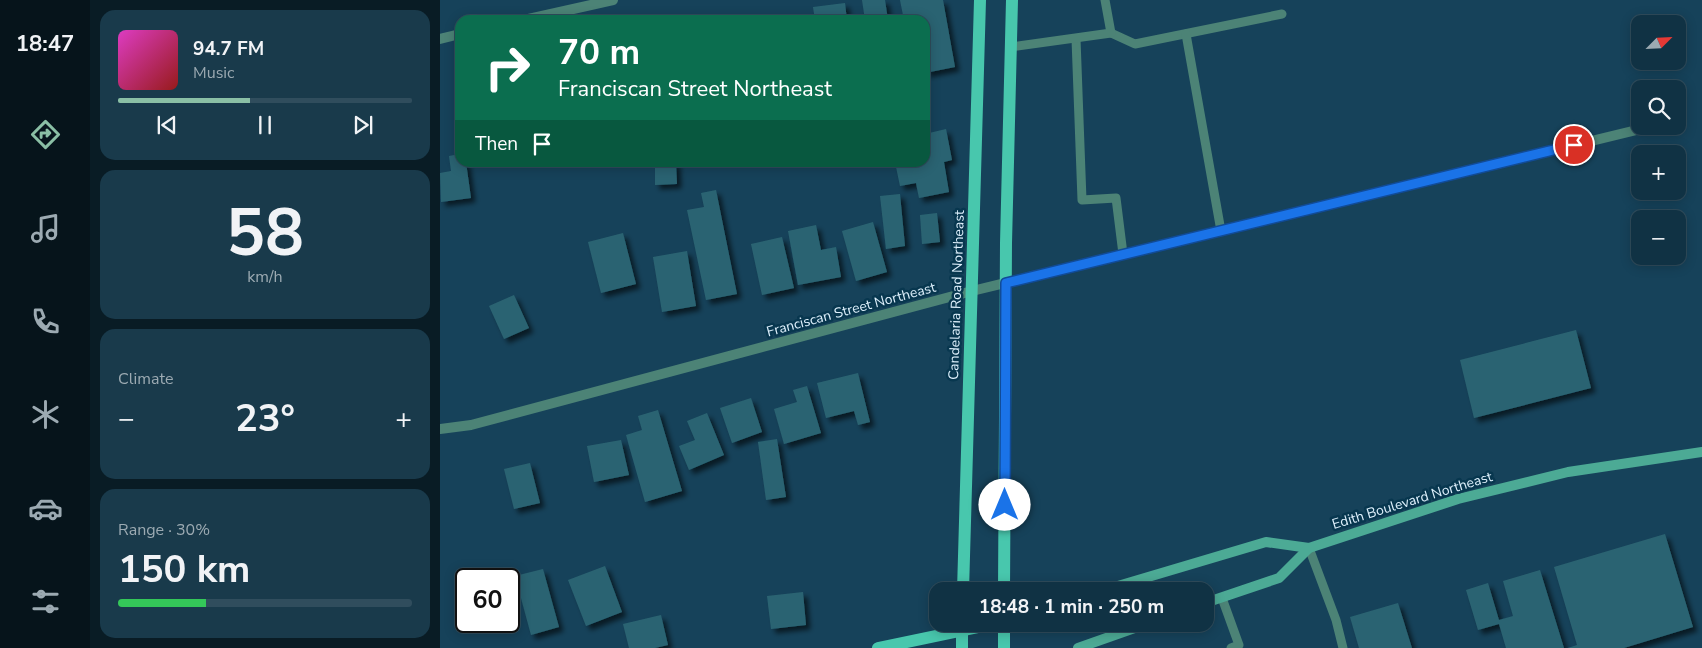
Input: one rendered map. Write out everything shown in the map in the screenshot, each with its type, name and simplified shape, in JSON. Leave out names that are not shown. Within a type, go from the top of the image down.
[{"type":"main road","name":"Candelaria Road Northeast","points":[[963,582],[969,328],[972,291],[980,0]]},
{"type":"main road","points":[[1004,582],[1006,283],[1012,0]]},
{"type":"main road","points":[[878,648],[942,632]]},
{"type":"main road","points":[[962,632],[962,648]]},
{"type":"main road","points":[[1004,632],[1004,648]]},
{"type":"street","points":[[546,15],[613,0]]},
{"type":"street","points":[[440,39],[455,35]]},
{"type":"street","name":"Franciscan Street Northeast","points":[[440,429],[471,426],[972,291],[1631,131]]},
{"type":"street","name":"Edith Boulevard Northeast","points":[[1131,582],[1266,542],[1309,548],[1458,499],[1568,472],[1702,452]]},
{"type":"street","name":"Edith Boulevard Northeast","points":[[1214,601],[1279,578],[1309,548]]},
{"type":"street","points":[[1078,648],[1123,632]]},
{"type":"lane","points":[[1105,0],[1111,33]]},
{"type":"lane","points":[[1010,47],[1111,33],[1135,44],[1282,14]]},
{"type":"lane","points":[[1186,34],[1220,231]]},
{"type":"lane","points":[[1076,39],[1082,200],[1116,198],[1123,254]]},
{"type":"lane","points":[[1309,548],[1336,620],[1343,648]]},
{"type":"lane","points":[[1222,598],[1239,644],[1230,648]]},
{"type":"building","points":[[862,0],[885,0],[887,15],[864,15]]},
{"type":"building","points":[[900,0],[943,0],[955,67],[930,72],[930,15],[903,15]]},
{"type":"building","points":[[845,3],[846,15],[814,15],[813,7]]},
{"type":"building","points":[[946,129],[952,160],[944,162],[949,192],[919,198],[916,183],[900,186],[896,167],[930,167],[930,133]]},
{"type":"building","points":[[455,155],[455,167],[467,167],[471,198],[441,202],[440,173],[451,171],[449,156]]},
{"type":"building","points":[[655,167],[676,167],[677,184],[655,185]]},
{"type":"building","points":[[716,190],[737,294],[706,300],[687,210],[704,207],[701,193]]},
{"type":"building","points":[[900,194],[905,246],[886,249],[880,196]]},
{"type":"building","points":[[937,213],[940,242],[922,244],[920,215]]},
{"type":"building","points":[[873,222],[887,272],[856,281],[842,231]]},
{"type":"building","points":[[816,225],[821,250],[836,247],[841,277],[798,285],[788,231]]},
{"type":"building","points":[[623,233],[636,284],[601,293],[588,242]]},
{"type":"building","points":[[782,237],[794,288],[762,295],[751,244]]},
{"type":"building","points":[[687,251],[696,306],[662,312],[653,257]]},
{"type":"building","points":[[514,295],[529,328],[504,339],[489,306]]},
{"type":"building","points":[[1576,330],[1591,388],[1474,418],[1460,360]]},
{"type":"building","points":[[858,373],[870,422],[858,425],[854,411],[826,418],[817,383]]},
{"type":"building","points":[[807,386],[821,433],[784,444],[774,409],[797,402],[793,390]]},
{"type":"building","points":[[751,398],[762,432],[732,443],[720,408]]},
{"type":"building","points":[[658,410],[682,491],[645,502],[626,435],[642,430],[638,416]]},
{"type":"building","points":[[707,413],[724,455],[689,470],[679,446],[695,440],[687,421]]},
{"type":"building","points":[[777,439],[786,497],[766,500],[758,442]]},
{"type":"building","points":[[621,440],[629,475],[594,482],[587,446]]},
{"type":"building","points":[[530,463],[540,503],[514,509],[504,469]]},
{"type":"building","points":[[1665,534],[1693,627],[1624,648],[1568,648],[1577,645],[1554,567]]},
{"type":"building","points":[[605,566],[622,612],[586,626],[568,580]]},
{"type":"building","points":[[543,569],[559,627],[531,635],[520,594],[520,575]]},
{"type":"building","points":[[1540,570],[1564,648],[1506,648],[1499,624],[1478,630],[1466,590],[1488,583],[1499,620],[1513,616],[1503,581]]},
{"type":"building","points":[[803,592],[806,625],[771,629],[767,596]]},
{"type":"building","points":[[1398,603],[1412,648],[1359,648],[1350,617]]},
{"type":"building","points":[[661,615],[668,645],[655,648],[629,648],[623,624]]},
{"type":"route","points":[[1005,505],[1006,283],[1574,145]]}]
